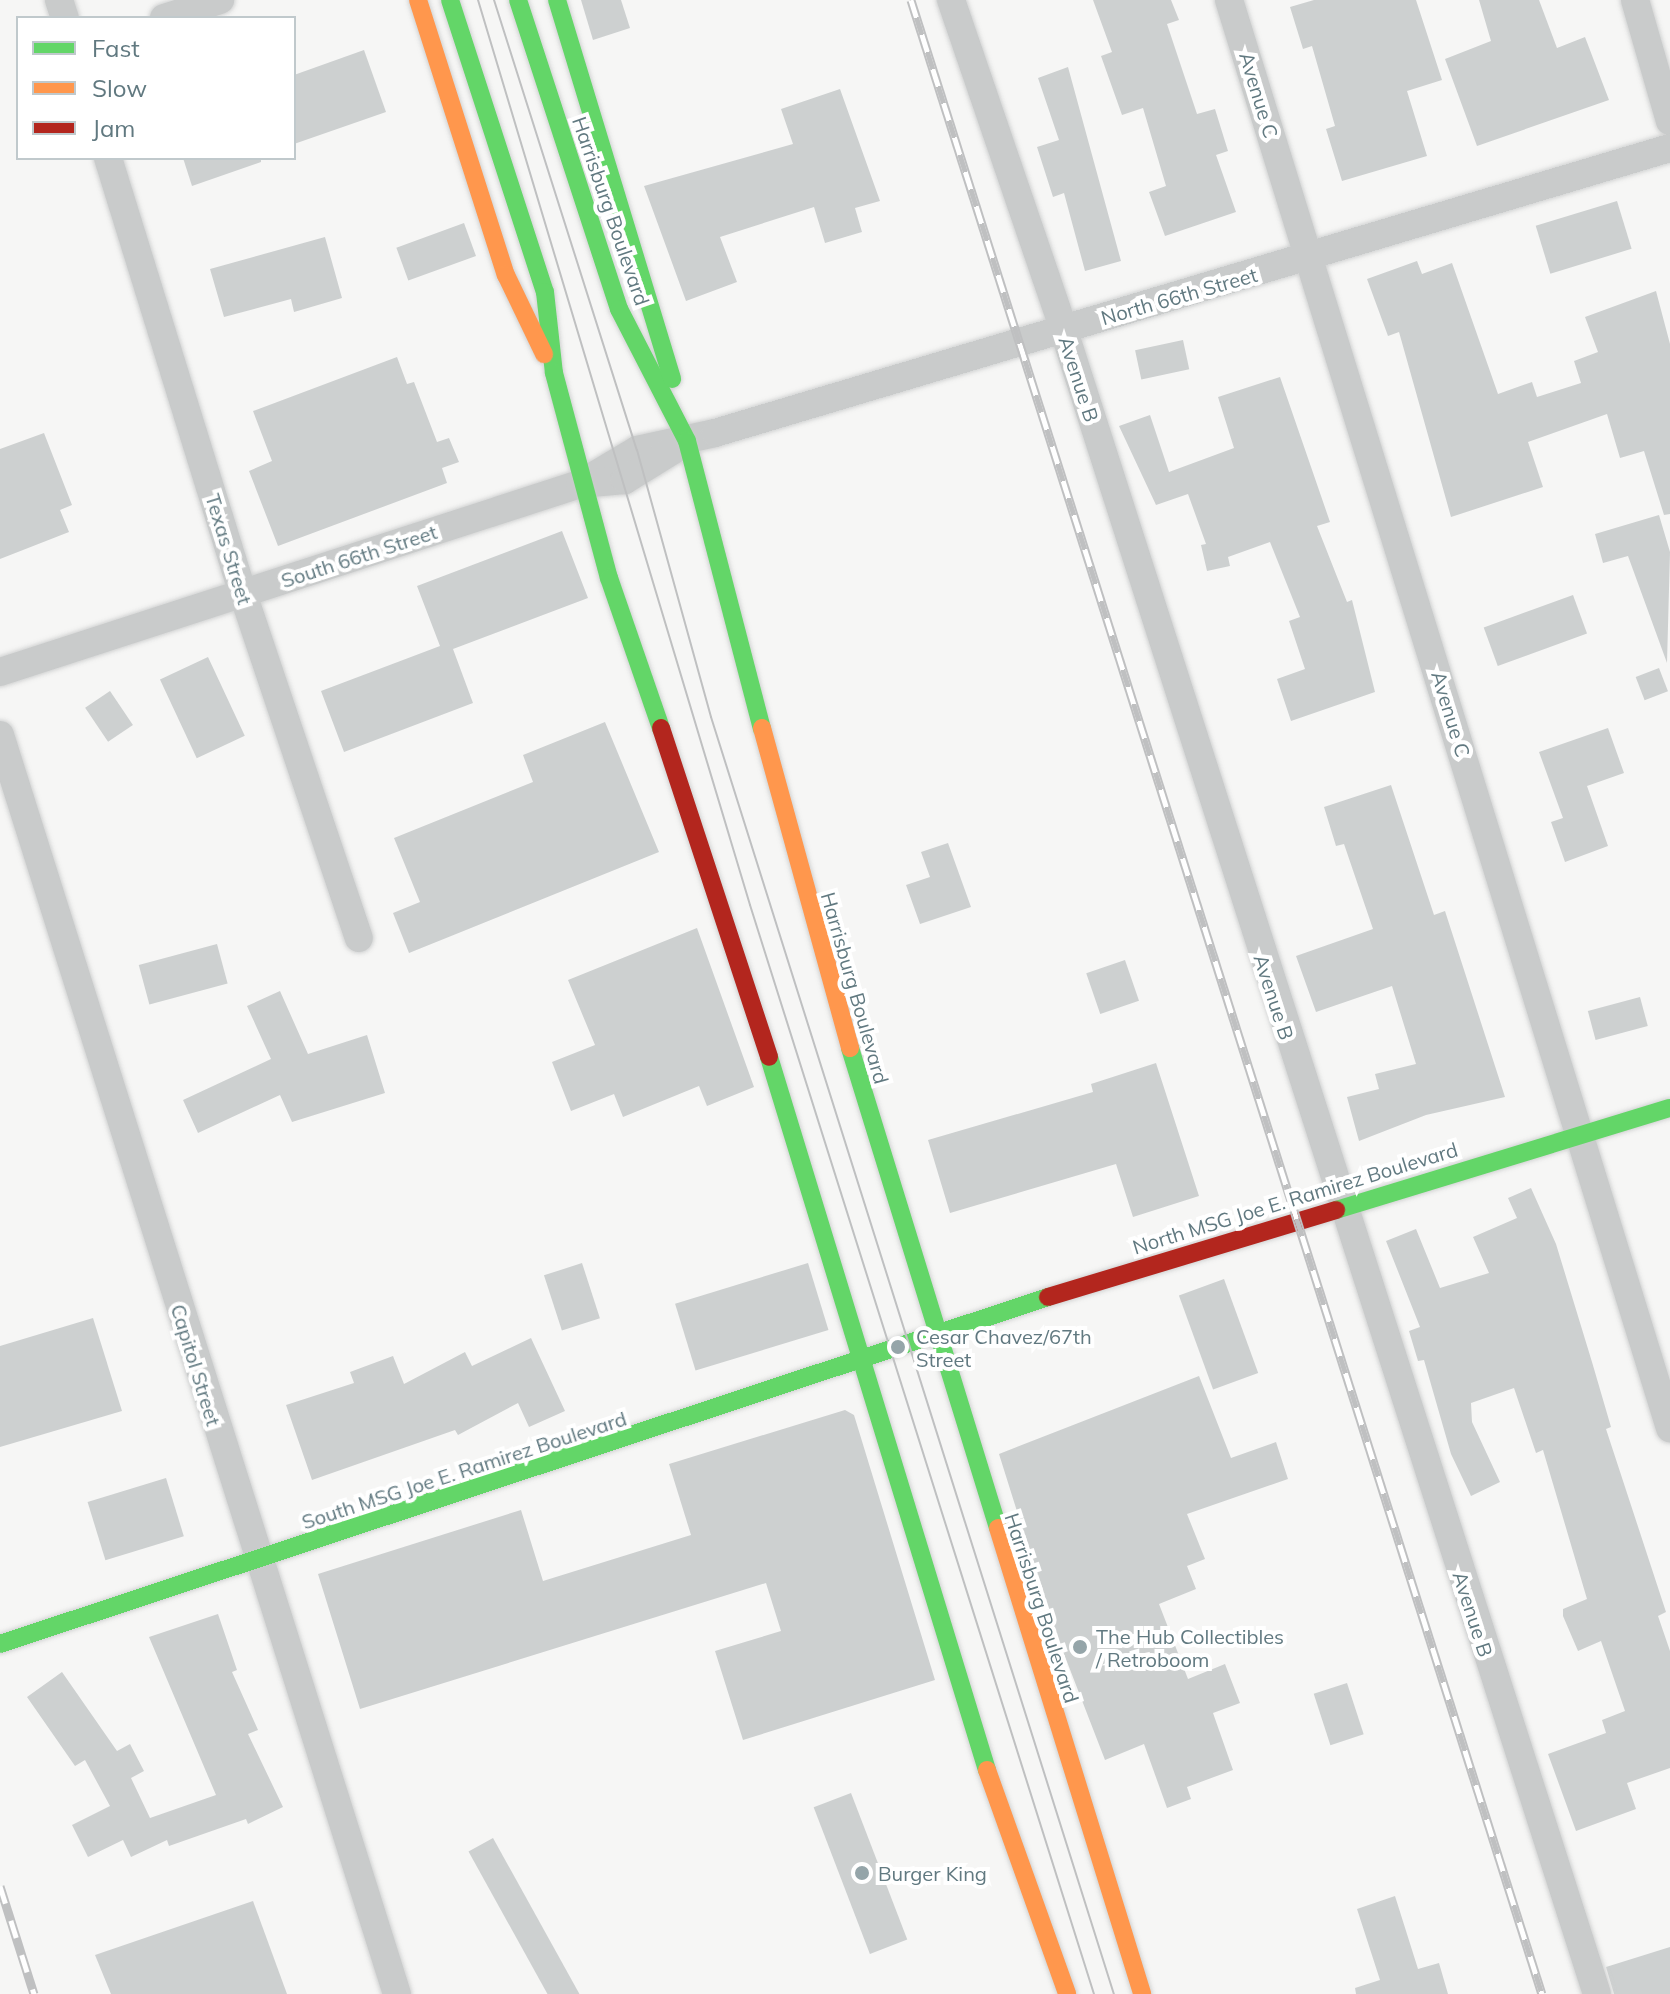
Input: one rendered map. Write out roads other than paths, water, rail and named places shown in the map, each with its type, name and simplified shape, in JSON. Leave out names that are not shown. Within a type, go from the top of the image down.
[{"type":"main road","points":[[418,0],[506,275],[554,373]]},
{"type":"main road","points":[[450,0],[545,292],[554,373],[580,484],[727,918],[988,1775],[1067,1994]]},
{"type":"main road","name":"Harrisburg Boulevard","points":[[518,0],[619,309],[687,441],[824,964],[934,1332],[1142,1994]]},
{"type":"main road","points":[[557,0],[658,322],[687,441]]},
{"type":"main road","name":"North MSG Joe E. Ramirez Boulevard","points":[[934,1332],[1670,1108]]},
{"type":"main road","name":"South MSG Joe E. Ramirez Boulevard","points":[[3,1643],[863,1362],[934,1332]]},
{"type":"street","points":[[170,16],[220,0]]},
{"type":"street","name":"Avenue B","points":[[951,0],[1063,328],[1340,1206],[1597,1994]]},
{"type":"street","name":"Avenue C","points":[[1229,0],[1670,1428]]},
{"type":"street","points":[[1635,0],[1670,121]]},
{"type":"street","name":"North 66th Street","points":[[687,441],[1063,328],[1310,259],[1670,148]]},
{"type":"street","name":"Texas Street","points":[[109,160],[243,594],[359,938]]},
{"type":"street","name":"South 66th Street","points":[[0,672],[580,484],[618,456],[687,441]]},
{"type":"street","name":"Capitol Street","points":[[0,735],[257,1561],[397,1994]]},
{"type":"tram line","points":[[478,0],[750,905],[1094,1994]]},
{"type":"tram line","points":[[494,0],[637,450],[711,717],[1114,1994]]},
{"type":"railway","points":[[911,0],[1542,1994]]},
{"type":"railway","points":[[0,1886],[34,1994]]},
{"type":"place","name":"Cesar Chavez/67th Street","points":[[898,1347]]},
{"type":"place","name":"The Hub Collectibles / Retroboom","points":[[1080,1647]]},
{"type":"place","name":"Burger King","points":[[862,1873]]}]
